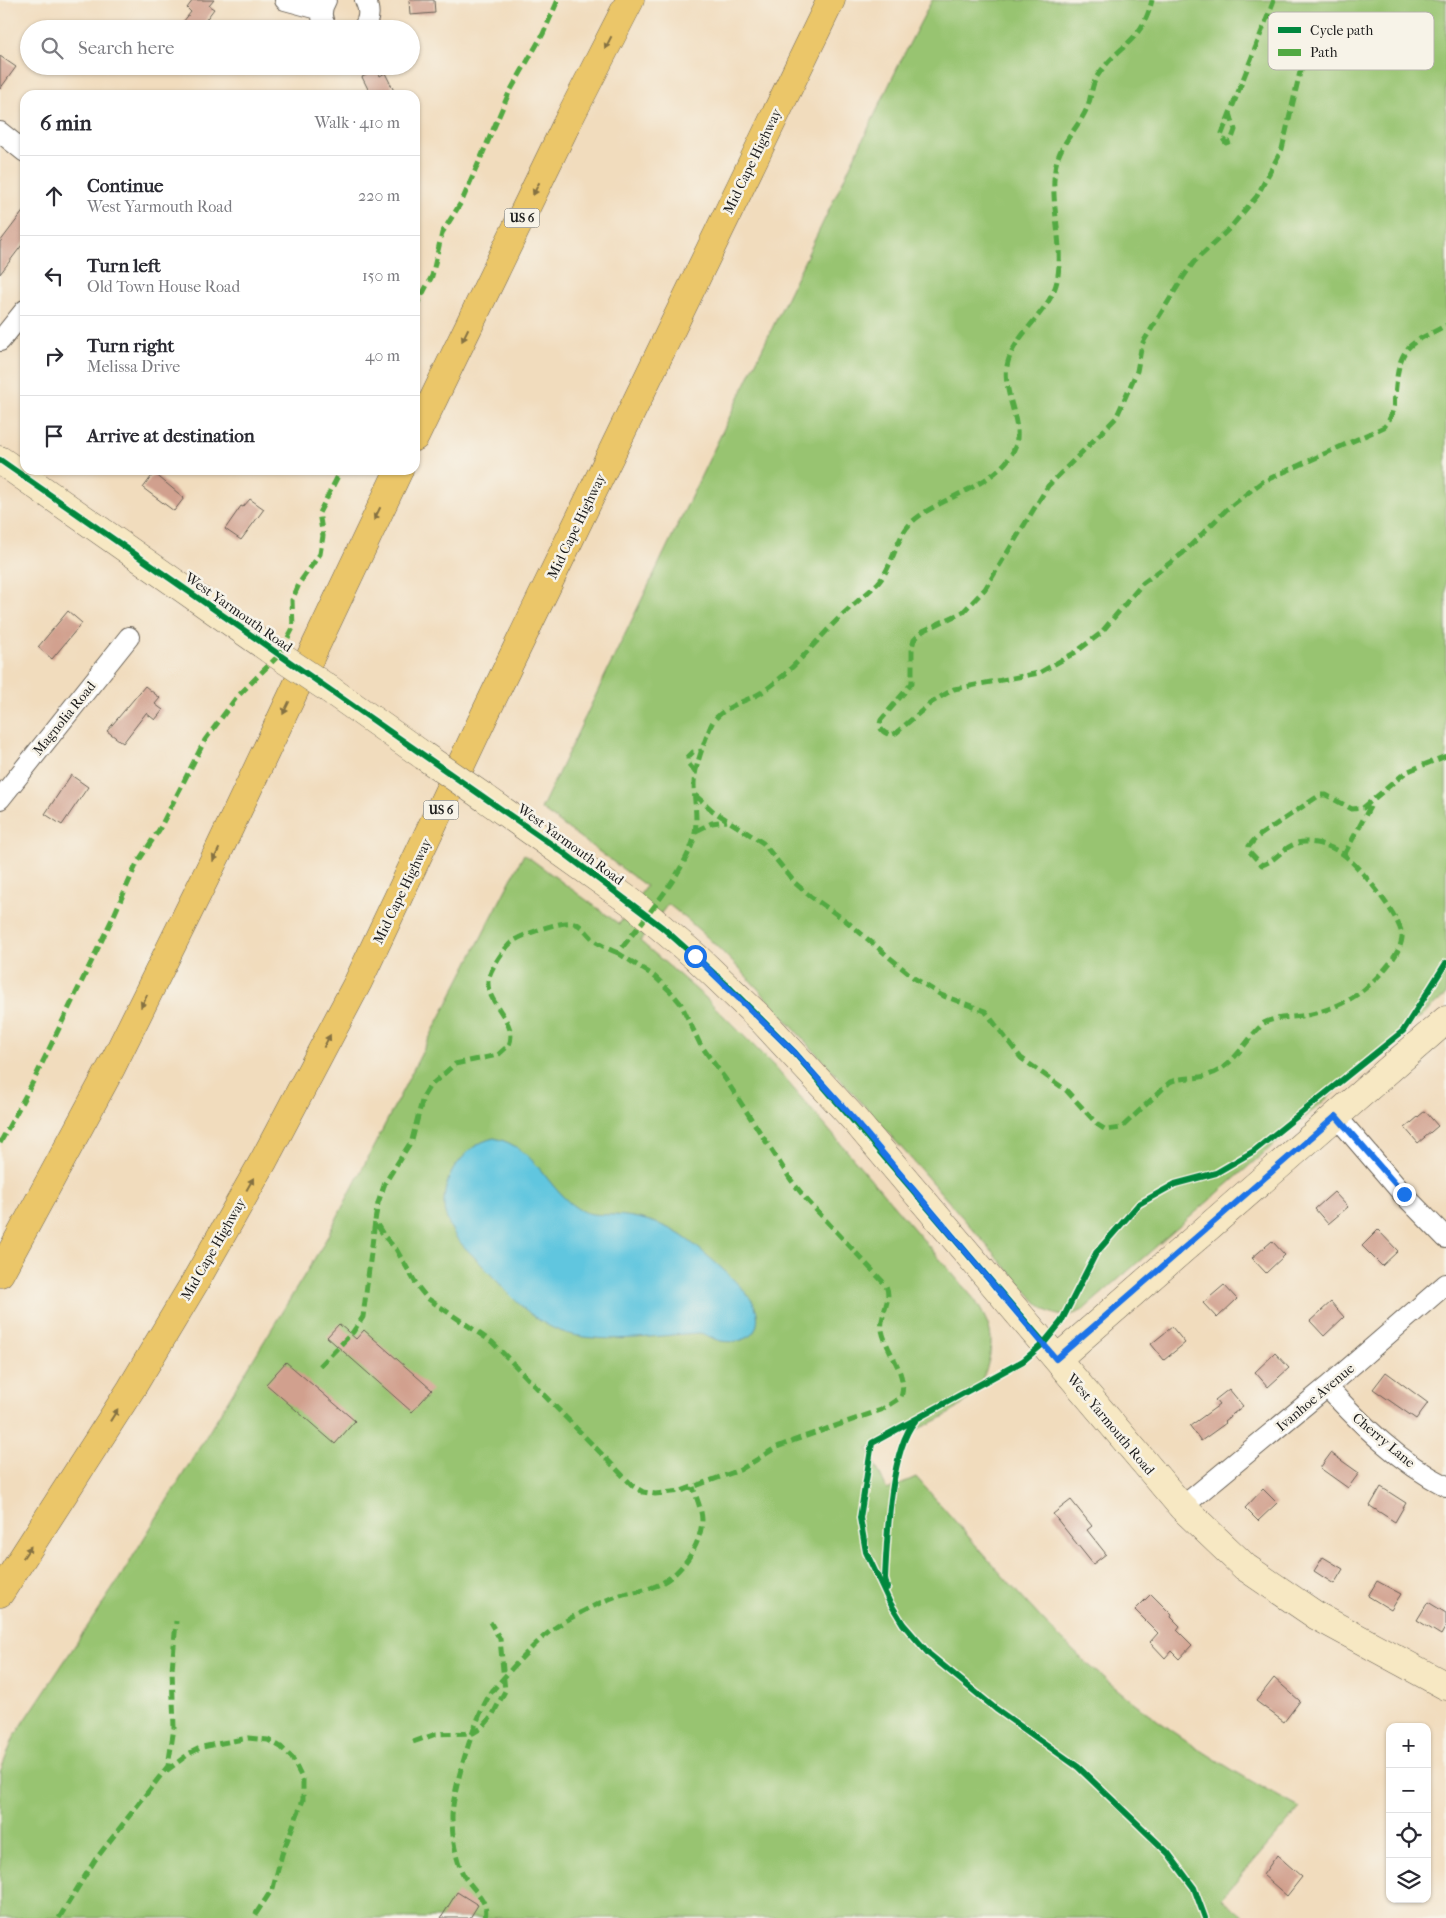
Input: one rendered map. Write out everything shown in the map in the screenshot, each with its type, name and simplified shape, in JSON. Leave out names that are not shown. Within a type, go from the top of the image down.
[{"type":"highway","name":"US 6","points":[[420,427],[568,122],[630,0]]},
{"type":"highway","name":"Mid Cape Highway","points":[[0,1593],[131,1389],[195,1282],[358,982],[486,712],[831,0]]},
{"type":"highway","points":[[0,1273],[63,1161],[115,1060],[217,854],[397,475]]},
{"type":"main road","name":"West Yarmouth Road","points":[[0,460],[20,474]]},
{"type":"main road","name":"West Yarmouth Road","points":[[21,475],[485,798],[631,902],[662,928],[728,986],[794,1052],[854,1119],[1182,1507],[1245,1567],[1279,1591],[1316,1616],[1446,1686]]},
{"type":"main road","points":[[1056,1359],[1446,1020]]},
{"type":"street","points":[[285,0],[325,13]]},
{"type":"street","points":[[364,0],[368,9],[366,20]]},
{"type":"street","points":[[0,132],[20,148]]},
{"type":"street","points":[[0,341],[20,319]]},
{"type":"street","name":"Magnolia Road","points":[[0,799],[129,637]]},
{"type":"street","points":[[1336,1116],[1404,1194],[1446,1238]]},
{"type":"street","name":"Ivanhoe Avenue","points":[[1182,1507],[1327,1388],[1446,1284]]},
{"type":"street","name":"Cherry Lane","points":[[1327,1388],[1372,1433],[1402,1457],[1446,1486]]},
{"type":"green space","points":[[932,0],[1446,0],[1446,995],[1083,1310],[1071,1315],[1059,1315],[1048,1311],[1037,1303],[922,1171],[756,986],[705,935],[668,904],[640,941],[706,998],[774,1066],[975,1300],[985,1318],[991,1338],[987,1368],[978,1386],[966,1402],[938,1420],[868,1449],[887,1490],[916,1477],[1023,1599],[1087,1663],[1174,1732],[1236,1772],[1300,1808],[1222,1898],[1245,1918],[0,1918],[0,1772],[14,1737],[121,1576],[324,1243],[524,854],[619,924],[646,886],[541,809],[902,58]]},
{"type":"water","points":[[494,1138],[509,1143],[521,1150],[559,1192],[580,1210],[592,1214],[648,1220],[679,1234],[708,1256],[748,1296],[754,1304],[757,1314],[755,1330],[745,1339],[731,1342],[718,1340],[700,1333],[610,1339],[592,1338],[560,1331],[548,1326],[527,1311],[456,1237],[444,1210],[449,1177],[455,1167],[474,1147]]},
{"type":"building","points":[[193,0],[214,0],[209,6],[214,9],[206,20],[185,20],[191,12],[187,8]]},
{"type":"building","points":[[409,0],[434,0],[435,13],[410,15]]},
{"type":"building","points":[[0,56],[16,67],[0,89]]},
{"type":"building","points":[[366,75],[386,75],[394,90],[368,90],[362,77]]},
{"type":"building","points":[[20,216],[20,248],[0,274],[0,242]]},
{"type":"building","points":[[153,475],[156,475],[184,498],[174,511],[143,488]]},
{"type":"building","points":[[250,499],[264,509],[241,540],[225,529],[241,506],[243,507]]},
{"type":"building","points":[[68,611],[82,623],[52,659],[38,647]]},
{"type":"building","points":[[145,686],[160,698],[155,704],[163,710],[155,720],[146,713],[123,743],[107,731]]},
{"type":"building","points":[[71,775],[88,787],[62,825],[45,814]]},
{"type":"building","points":[[1425,1111],[1438,1126],[1418,1143],[1405,1128]]},
{"type":"building","points":[[1334,1192],[1348,1207],[1328,1224],[1315,1209]]},
{"type":"building","points":[[1378,1230],[1398,1251],[1382,1266],[1362,1246]]},
{"type":"building","points":[[1272,1241],[1285,1255],[1266,1273],[1252,1258]]},
{"type":"building","points":[[1224,1285],[1237,1299],[1217,1318],[1203,1303]]},
{"type":"building","points":[[1331,1302],[1344,1317],[1324,1336],[1310,1321]]},
{"type":"building","points":[[339,1324],[356,1339],[364,1330],[432,1390],[412,1412],[327,1337]]},
{"type":"building","points":[[1172,1327],[1185,1343],[1164,1360],[1151,1344]]},
{"type":"building","points":[[1275,1353],[1289,1368],[1268,1387],[1255,1372]]},
{"type":"building","points":[[286,1362],[355,1421],[335,1444],[266,1384]]},
{"type":"building","points":[[1386,1372],[1428,1403],[1416,1419],[1373,1389]]},
{"type":"building","points":[[1229,1389],[1243,1406],[1224,1421],[1226,1423],[1201,1441],[1190,1426],[1219,1405],[1215,1400]]},
{"type":"building","points":[[1331,1453],[1359,1473],[1348,1488],[1320,1468]]},
{"type":"building","points":[[1381,1487],[1406,1503],[1395,1522],[1370,1506]]},
{"type":"building","points":[[1263,1489],[1277,1503],[1258,1521],[1245,1508]]},
{"type":"building","points":[[1071,1500],[1092,1526],[1087,1530],[1106,1554],[1093,1564],[1053,1514]]},
{"type":"building","points":[[1323,1557],[1343,1569],[1334,1584],[1314,1571]]},
{"type":"building","points":[[1377,1581],[1401,1594],[1391,1610],[1368,1596]]},
{"type":"building","points":[[1151,1594],[1172,1615],[1171,1617],[1180,1626],[1177,1630],[1192,1645],[1179,1659],[1171,1651],[1165,1658],[1150,1642],[1158,1633],[1135,1610]]},
{"type":"building","points":[[1428,1602],[1446,1613],[1446,1626],[1441,1635],[1417,1620]]},
{"type":"building","points":[[1274,1678],[1300,1701],[1284,1722],[1256,1701]]},
{"type":"building","points":[[1277,1855],[1302,1877],[1287,1896],[1263,1875]]},
{"type":"building","points":[[457,1892],[478,1905],[470,1918],[441,1918]]},
{"type":"marked path","points":[[420,299],[432,276],[442,233],[462,201],[509,93],[543,34],[558,0]]},
{"type":"marked path","points":[[618,953],[598,943],[574,923],[542,929],[517,939],[509,945],[501,954],[488,981],[492,997],[510,1029],[509,1045],[498,1055],[455,1064],[429,1087],[423,1097],[412,1140],[385,1183],[378,1203],[375,1221],[384,1236],[396,1249],[418,1287],[427,1298],[492,1342],[633,1486],[643,1492],[655,1494],[681,1491],[740,1470],[777,1447],[881,1410],[901,1397],[903,1388],[900,1371],[882,1330],[882,1318],[888,1295],[885,1284],[806,1199],[791,1180],[726,1080],[700,1044],[681,1004],[654,976],[618,953],[668,887],[691,847],[696,823],[694,783],[698,760],[710,727],[715,719],[728,708],[762,692],[778,680],[839,618],[878,583],[888,568],[906,528],[912,522],[923,513],[968,490],[996,472],[1015,447],[1017,428],[1007,386],[1007,366],[1016,344],[1040,314],[1053,293],[1057,281],[1059,252],[1054,178],[1058,156],[1087,108],[1098,75],[1142,26],[1152,0]]},
{"type":"marked path","points":[[1269,12],[1274,0]]},
{"type":"marked path","points":[[1230,113],[1235,130],[1231,141],[1226,143],[1221,136],[1268,15]]},
{"type":"marked path","points":[[1301,70],[1282,149],[1257,196],[1230,228],[1194,262],[1184,276],[1142,344],[1137,371],[1116,418],[1048,486],[985,589],[963,612],[923,631],[914,640],[912,647],[912,683],[881,720],[880,726],[882,730],[890,735],[896,733],[932,702],[954,689],[1039,673],[1076,652],[1100,634],[1143,583],[1183,553],[1227,509],[1262,482],[1384,427],[1393,410],[1399,366],[1403,356],[1413,344],[1446,325]]},
{"type":"marked path","points":[[0,1143],[35,1078],[115,913],[137,863],[159,830],[205,740],[236,698],[279,655],[293,628],[292,600],[300,582],[320,554],[323,536],[319,513],[338,475]]},
{"type":"marked path","points":[[695,772],[688,763],[688,757],[693,752],[702,751]]},
{"type":"marked path","points":[[695,795],[713,811],[763,843],[795,883],[810,896],[845,920],[914,978],[941,995],[985,1011],[1021,1058],[1066,1090],[1098,1125],[1106,1130],[1121,1128],[1170,1082],[1206,1076],[1219,1070],[1234,1058],[1264,1023],[1277,1019],[1309,1015],[1336,1006],[1367,987],[1383,971],[1397,952],[1402,938],[1401,930],[1379,894],[1351,861],[1331,847],[1305,842],[1287,848],[1268,863],[1262,865],[1249,851],[1249,846],[1257,837],[1320,795],[1326,795],[1352,809],[1363,808],[1406,772],[1446,756]]},
{"type":"marked path","points":[[1344,855],[1371,805]]},
{"type":"marked path","points":[[696,831],[712,823],[727,821]]},
{"type":"marked path","points":[[320,1366],[353,1332],[363,1317],[375,1221]]},
{"type":"marked path","points":[[485,1918],[486,1911],[482,1899],[465,1878],[457,1859],[452,1824],[456,1789],[480,1713],[494,1689],[526,1653],[553,1629],[582,1612],[610,1599],[663,1583],[680,1569],[693,1551],[701,1530],[701,1512],[693,1487]]},
{"type":"marked path","points":[[59,1918],[95,1860],[168,1766],[174,1728],[172,1670],[176,1621]]},
{"type":"marked path","points":[[413,1742],[436,1734],[473,1733],[483,1727],[492,1716],[505,1691],[500,1639],[490,1622]]},
{"type":"marked path","points":[[166,1771],[190,1753],[202,1747],[248,1738],[268,1740],[281,1747],[292,1758],[303,1780],[303,1800],[282,1854],[273,1888],[253,1918]]},
{"type":"cycle path","points":[[0,460],[20,474]]},
{"type":"cycle path","points":[[22,475],[564,853],[663,928],[728,986],[794,1052],[1044,1343]]},
{"type":"cycle path","points":[[1205,1918],[1194,1888],[1168,1853],[1078,1767],[996,1709],[929,1654],[903,1624],[889,1601],[866,1552],[860,1518],[872,1443],[1023,1361],[1044,1343],[1061,1322],[1096,1253],[1139,1204],[1175,1184],[1216,1173],[1254,1151],[1403,1031],[1446,963]]},
{"type":"cycle path","points":[[887,1588],[885,1578],[891,1496],[900,1452],[907,1434],[915,1421]]},
{"type":"route","points":[[695,956],[794,1052],[854,1119],[1056,1359],[1336,1116],[1404,1194]]}]
